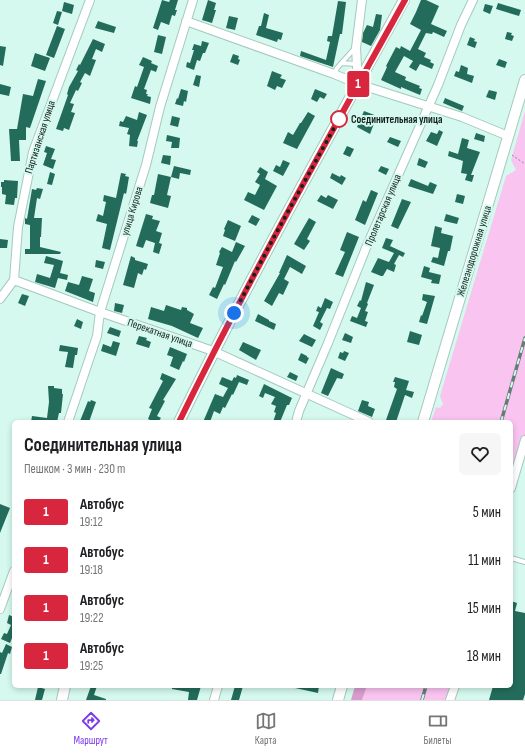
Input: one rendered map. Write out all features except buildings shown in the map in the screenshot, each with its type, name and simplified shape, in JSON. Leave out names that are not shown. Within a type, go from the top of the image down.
[{"type":"street","name":"Партизанская улица","points":[[14,280],[18,227],[33,152],[90,0]]},
{"type":"street","name":"улица Кирова","points":[[69,420],[97,336],[100,312],[146,165],[160,107],[193,0]]},
{"type":"street","points":[[358,84],[356,48],[362,0]]},
{"type":"street","points":[[180,420],[213,351],[404,0]]},
{"type":"street","name":"Пролетарская улица","points":[[297,420],[368,243],[473,0]]},
{"type":"street","points":[[186,21],[358,84],[462,117],[508,136]]},
{"type":"street","name":"Железнодорожная улица","points":[[424,420],[525,80]]},
{"type":"street","points":[[0,299],[14,280]]},
{"type":"street","name":"Перекатная улица","points":[[14,280],[100,312],[213,351],[365,420]]},
{"type":"street","points":[[513,481],[525,440]]},
{"type":"street","points":[[0,609],[12,576]]},
{"type":"street","points":[[62,700],[65,688]]},
{"type":"street","points":[[214,700],[217,688]]},
{"type":"street","points":[[338,700],[341,688]]},
{"type":"street","points":[[450,700],[453,688]]},
{"type":"lane","points":[[334,74],[356,48]]},
{"type":"lane","points":[[342,63],[356,64]]},
{"type":"lane","points":[[513,559],[525,562]]},
{"type":"path","points":[[504,150],[525,164]]},
{"type":"shaded area","points":[[525,111],[525,440],[513,481],[513,420],[432,420],[436,407],[440,408],[443,404],[440,396],[506,176],[516,170],[511,160]]},
{"type":"shaded area","points":[[354,688],[366,688],[362,700],[351,700]]},
{"type":"shaded area","points":[[366,688],[454,688],[450,700],[362,700]]},
{"type":"railway","points":[[502,420],[525,338]]},
{"type":"railway","points":[[422,700],[425,688]]},
{"type":"bus line","name":"1","points":[[180,420],[213,351],[274,237],[405,0]]},
{"type":"place","name":"Соединительная улица","points":[[339,119]]},
{"type":"route","points":[[234,313],[339,119]]}]
